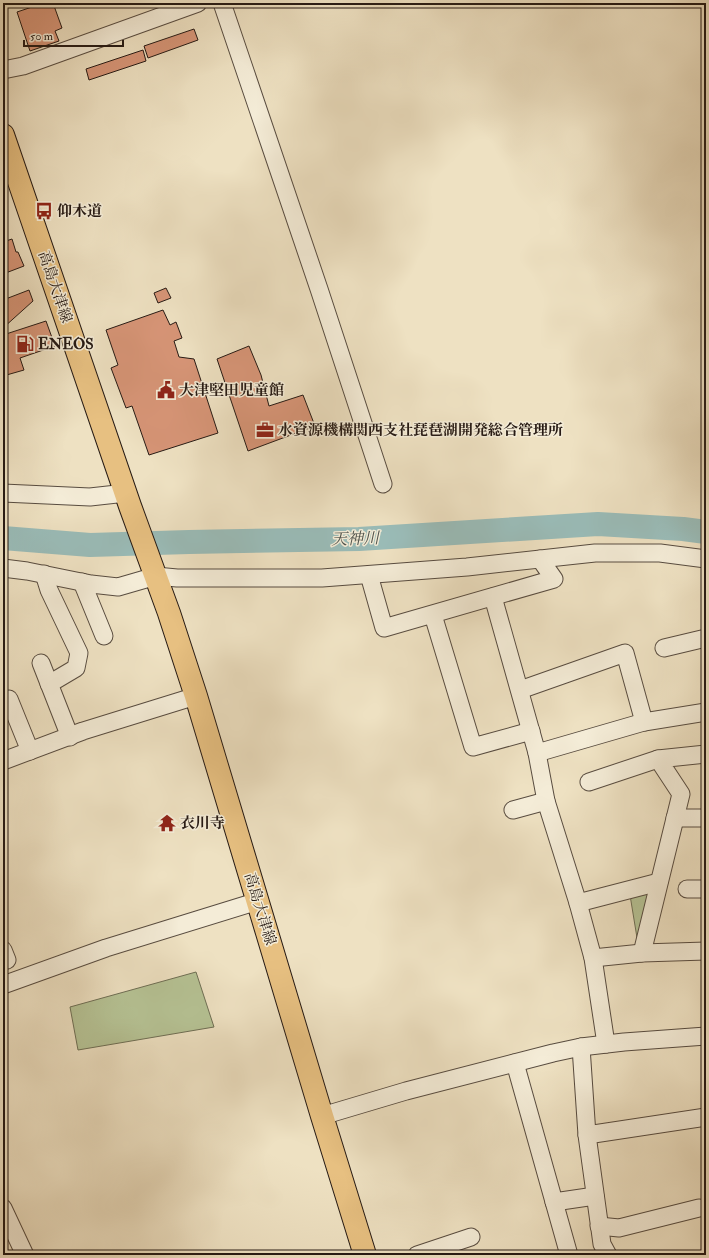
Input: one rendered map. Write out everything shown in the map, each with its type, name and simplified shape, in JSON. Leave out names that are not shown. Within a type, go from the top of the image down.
[{"type":"main road","name":"高島大津線","points":[[3,135],[128,500]]},
{"type":"main road","points":[[128,500],[153,570]]},
{"type":"main road","name":"高島大津線","points":[[153,570],[196,696],[365,1255]]},
{"type":"street","points":[[3,70],[24,66],[198,3]]},
{"type":"street","points":[[222,3],[317,282],[383,484]]},
{"type":"street","points":[[3,493],[128,500]]},
{"type":"street","points":[[3,568],[118,587],[153,570],[177,578],[322,578],[369,575],[595,553],[660,553],[706,560]]},
{"type":"street","points":[[369,575],[384,628],[554,579],[540,559]]},
{"type":"street","points":[[44,574],[49,590],[79,653],[76,668],[49,684]]},
{"type":"street","points":[[82,582],[104,636]]},
{"type":"street","points":[[494,597],[537,753],[546,801],[578,903],[593,958],[606,1044]]},
{"type":"street","points":[[433,615],[473,747],[531,731]]},
{"type":"street","points":[[664,648],[706,638]]},
{"type":"street","points":[[520,690],[625,653],[644,722]]},
{"type":"street","points":[[41,663],[70,737]]},
{"type":"street","points":[[3,761],[91,729],[196,696]]},
{"type":"street","points":[[9,699],[30,751]]},
{"type":"street","points":[[537,753],[644,722],[706,712]]},
{"type":"street","points":[[588,782],[658,759],[706,754]]},
{"type":"street","points":[[642,953],[681,794],[658,759]]},
{"type":"street","points":[[513,810],[546,801]]},
{"type":"street","points":[[675,818],[706,818]]},
{"type":"street","points":[[578,903],[659,882]]},
{"type":"street","points":[[687,889],[706,890]]},
{"type":"street","points":[[3,985],[106,948],[258,901]]},
{"type":"street","points":[[3,950],[6,960],[3,961]]},
{"type":"street","points":[[593,958],[642,953],[706,951]]},
{"type":"street","points":[[322,1116],[406,1091],[515,1062],[581,1047],[706,1036]]},
{"type":"street","points":[[581,1047],[587,1135],[602,1244],[608,1255]]},
{"type":"street","points":[[515,1062],[569,1255]]},
{"type":"street","points":[[587,1135],[706,1116]]},
{"type":"street","points":[[554,1202],[595,1196]]},
{"type":"street","points":[[3,1208],[25,1255]]},
{"type":"street","points":[[599,1226],[619,1228],[699,1208]]},
{"type":"street","points":[[416,1255],[471,1237]]},
{"type":"green space","points":[[653,888],[639,950],[630,895]]},
{"type":"green space","points":[[196,972],[214,1027],[78,1050],[70,1007]]},
{"type":"building","points":[[44,3],[53,3],[62,28],[55,31],[59,41],[30,51],[17,12]]},
{"type":"building","points":[[194,29],[198,40],[148,58],[144,46]]},
{"type":"building","points":[[143,50],[146,61],[89,80],[86,69]]},
{"type":"building","points":[[12,239],[16,252],[18,252],[24,266],[3,274],[3,242]]},
{"type":"building","points":[[166,288],[171,298],[158,303],[154,293]]},
{"type":"building","points":[[29,290],[33,301],[3,328],[3,300]]},
{"type":"building","points":[[163,310],[170,325],[176,322],[182,338],[174,341],[179,357],[194,359],[218,433],[149,455],[132,406],[126,408],[111,368],[118,365],[106,330]]},
{"type":"building","points":[[46,321],[55,346],[20,358],[24,370],[3,376],[3,335]]},
{"type":"building","points":[[249,346],[261,375],[269,406],[303,395],[315,426],[248,451],[217,359]]},
{"type":"waterway","name":"天神川","points":[[3,538],[90,545],[359,539],[598,524],[683,529],[706,532]]},
{"type":"place","name":"仰木道","points":[[44,211]]},
{"type":"place","name":"ENEOS","points":[[25,344]]},
{"type":"place","name":"大津堅田児童館","points":[[166,390]]},
{"type":"place","name":"水資源機構関西支社琵琶湖開発総合管理所","points":[[265,430]]},
{"type":"place","name":"衣川寺","points":[[167,823]]}]
